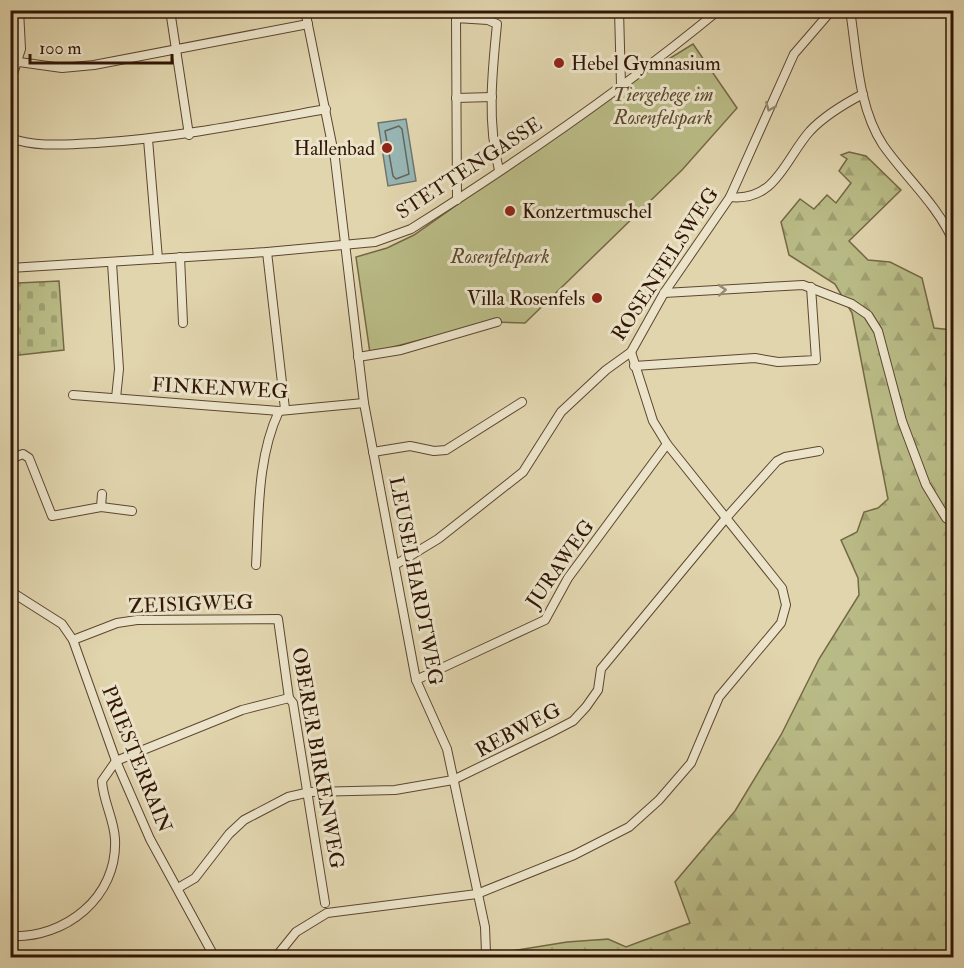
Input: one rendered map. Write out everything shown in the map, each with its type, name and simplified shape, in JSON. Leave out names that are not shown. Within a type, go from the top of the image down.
[{"type":"street","points":[[10,83],[19,62],[22,28],[19,10]]},
{"type":"street","points":[[170,10],[178,50],[189,135]]},
{"type":"street","name":"LEUSELHARDTWEG","points":[[305,10],[338,175],[364,403],[416,680],[447,749],[488,944],[486,953]]},
{"type":"street","points":[[619,10],[621,86]]},
{"type":"street","name":"STETTENGASSE","points":[[10,268],[112,263],[345,245],[375,242],[411,229],[457,200],[621,86],[719,10]]},
{"type":"street","name":"ROSENFELSWEG","points":[[395,565],[438,539],[523,472],[561,412],[606,370],[631,352],[664,293],[730,197],[794,54],[832,10]]},
{"type":"street","points":[[850,10],[863,94],[870,119],[883,144],[942,219],[954,243]]},
{"type":"street","points":[[457,200],[456,18],[488,20],[497,24],[492,97],[493,146],[499,170]]},
{"type":"street","points":[[19,62],[62,68],[178,50],[308,24]]},
{"type":"street","points":[[730,197],[750,197],[764,190],[822,119],[863,94]]},
{"type":"street","points":[[456,98],[492,97]]},
{"type":"street","points":[[10,138],[27,144],[54,145],[148,139],[189,135],[326,109]]},
{"type":"street","points":[[148,139],[158,259]]},
{"type":"street","points":[[256,565],[260,486],[269,432],[282,410],[267,252]]},
{"type":"street","points":[[180,257],[183,322]]},
{"type":"street","points":[[112,263],[119,369],[116,398]]},
{"type":"street","points":[[664,293],[803,285],[852,304],[874,322],[902,421],[926,485],[946,518],[954,524]]},
{"type":"street","points":[[634,366],[755,358],[778,362],[816,360],[811,287]]},
{"type":"street","points":[[358,357],[401,350],[497,321]]},
{"type":"street","points":[[954,340],[950,385],[954,403]]},
{"type":"street","points":[[275,957],[296,932],[326,909],[477,894],[574,855],[629,827],[659,800],[691,763],[719,697],[781,623],[786,605],[782,588],[653,422],[631,352]]},
{"type":"street","name":"FINKENWEG","points":[[73,395],[282,410],[364,403]]},
{"type":"street","points":[[373,452],[410,446],[434,451],[446,450],[522,402]]},
{"type":"street","name":"JURAWEG","points":[[416,680],[545,620],[568,578],[668,444]]},
{"type":"street","name":"REBWEG","points":[[178,888],[195,878],[229,834],[244,820],[288,796],[310,792],[395,790],[453,780],[573,721],[598,690],[602,669],[726,518],[777,461],[793,455],[819,451]]},
{"type":"street","points":[[10,459],[23,454],[28,458],[52,516],[101,507],[132,511]]},
{"type":"street","points":[[101,507],[102,494]]},
{"type":"street","name":"PRIESTERRAIN","points":[[10,591],[62,624],[72,640],[116,761],[150,839],[214,957]]},
{"type":"street","name":"ZEISIGWEG","points":[[72,640],[117,623],[137,620],[278,619]]},
{"type":"street","name":"OBERER BIRKENWEG","points":[[278,619],[289,698],[294,704],[310,792],[326,909]]},
{"type":"street","points":[[10,936],[24,937],[58,928],[73,920],[95,900],[114,862],[113,820],[102,781],[116,761],[242,710],[289,698]]},
{"type":"green space","name":"Rosenfelspark","points":[[693,44],[737,108],[682,170],[525,323],[489,322],[370,353],[356,257],[387,248],[414,235],[628,84]]},
{"type":"green space","points":[[849,152],[866,156],[901,190],[849,241],[868,260],[890,262],[922,278],[934,328],[953,330],[953,957],[467,958],[567,942],[608,939],[626,947],[690,923],[675,882],[735,811],[781,735],[819,659],[859,595],[858,578],[841,540],[857,532],[864,512],[878,508],[888,499],[852,313],[835,284],[789,255],[781,222],[800,199],[814,209],[827,195],[836,203],[851,183],[839,171],[847,159],[841,155]]},
{"type":"green space","points":[[10,277],[14,277],[18,283],[59,281],[64,350],[11,356]]},
{"type":"water","points":[[406,119],[416,181],[388,186],[378,123]]},
{"type":"place","name":"Hebel Gymnasium","points":[[559,63]]},
{"type":"place","name":"Hallenbad","points":[[387,148]]},
{"type":"place","name":"Konzertmuschel","points":[[510,211]]},
{"type":"place","name":"Villa Rosenfels","points":[[597,298]]},
{"type":"park label","name":"Tiergehege im Rosenfelspark","points":[[663,106]]}]
